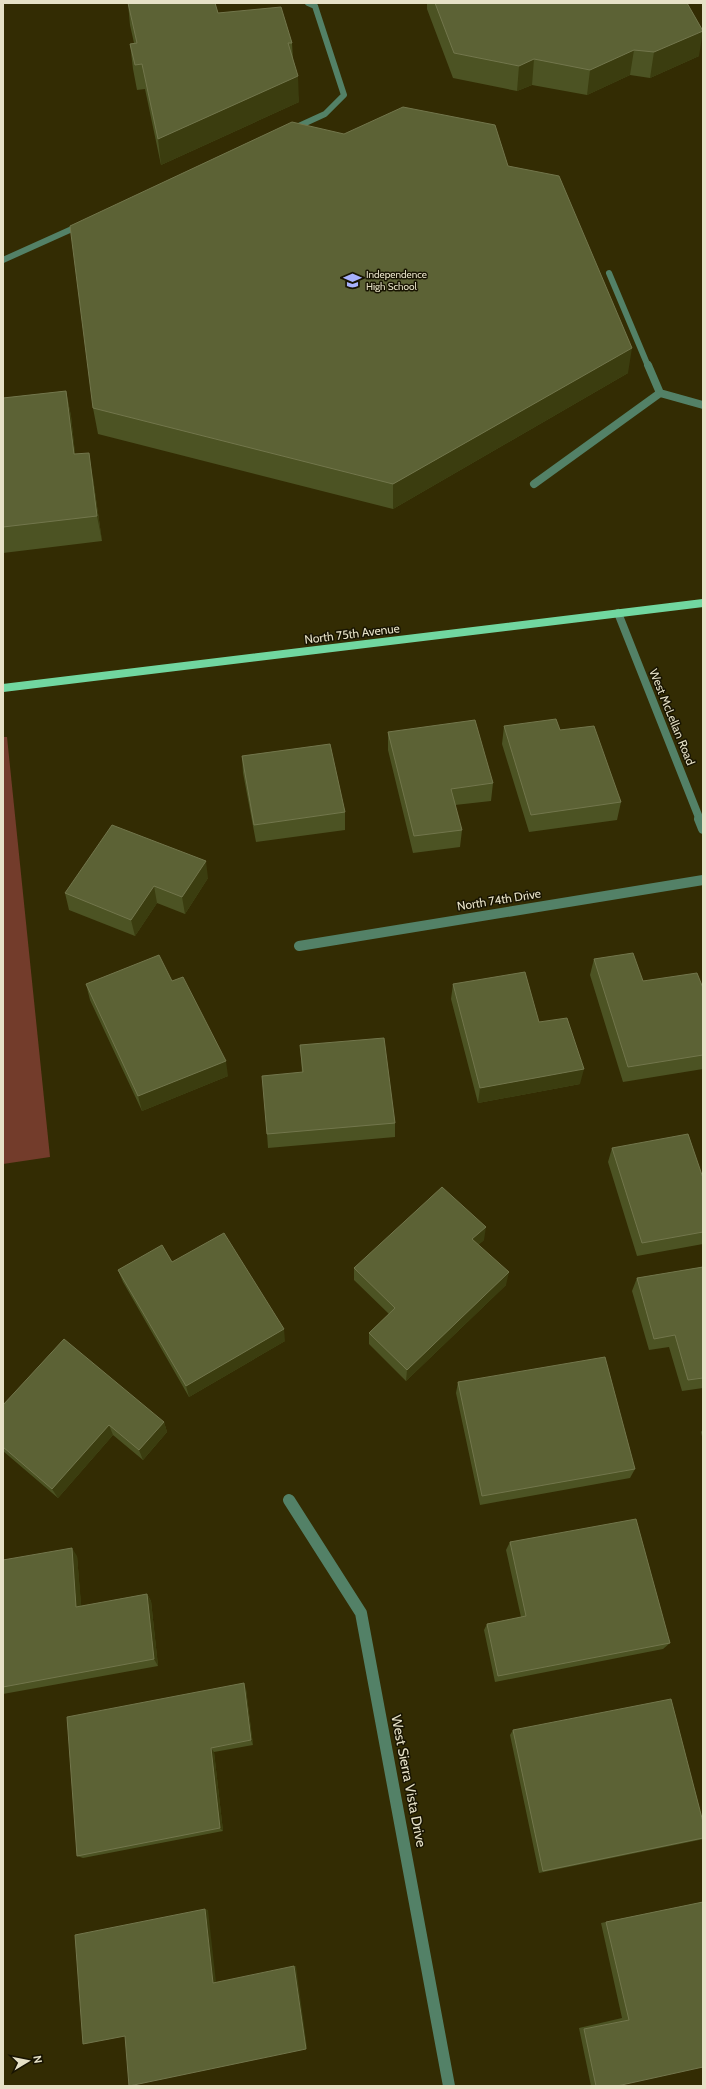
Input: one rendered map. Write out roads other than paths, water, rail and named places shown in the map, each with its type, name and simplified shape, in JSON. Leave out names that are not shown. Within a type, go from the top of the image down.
[{"type":"main road","name":"North 75th Avenue","points":[[3,688],[703,603]]},
{"type":"street","points":[[283,133],[325,114],[344,95],[315,6],[308,3]]},
{"type":"street","points":[[3,260],[90,221]]},
{"type":"street","points":[[609,273],[660,393]]},
{"type":"street","points":[[660,393],[703,405]]},
{"type":"street","points":[[534,484],[660,393]]},
{"type":"street","name":"West McLellan Road","points":[[618,614],[703,829]]},
{"type":"street","name":"North 74th Drive","points":[[299,946],[703,880]]},
{"type":"street","name":"West Sierra Vista Drive","points":[[290,1500],[361,1613],[449,2086]]},
{"type":"place","name":"Independence High School","points":[[353,280]]}]
